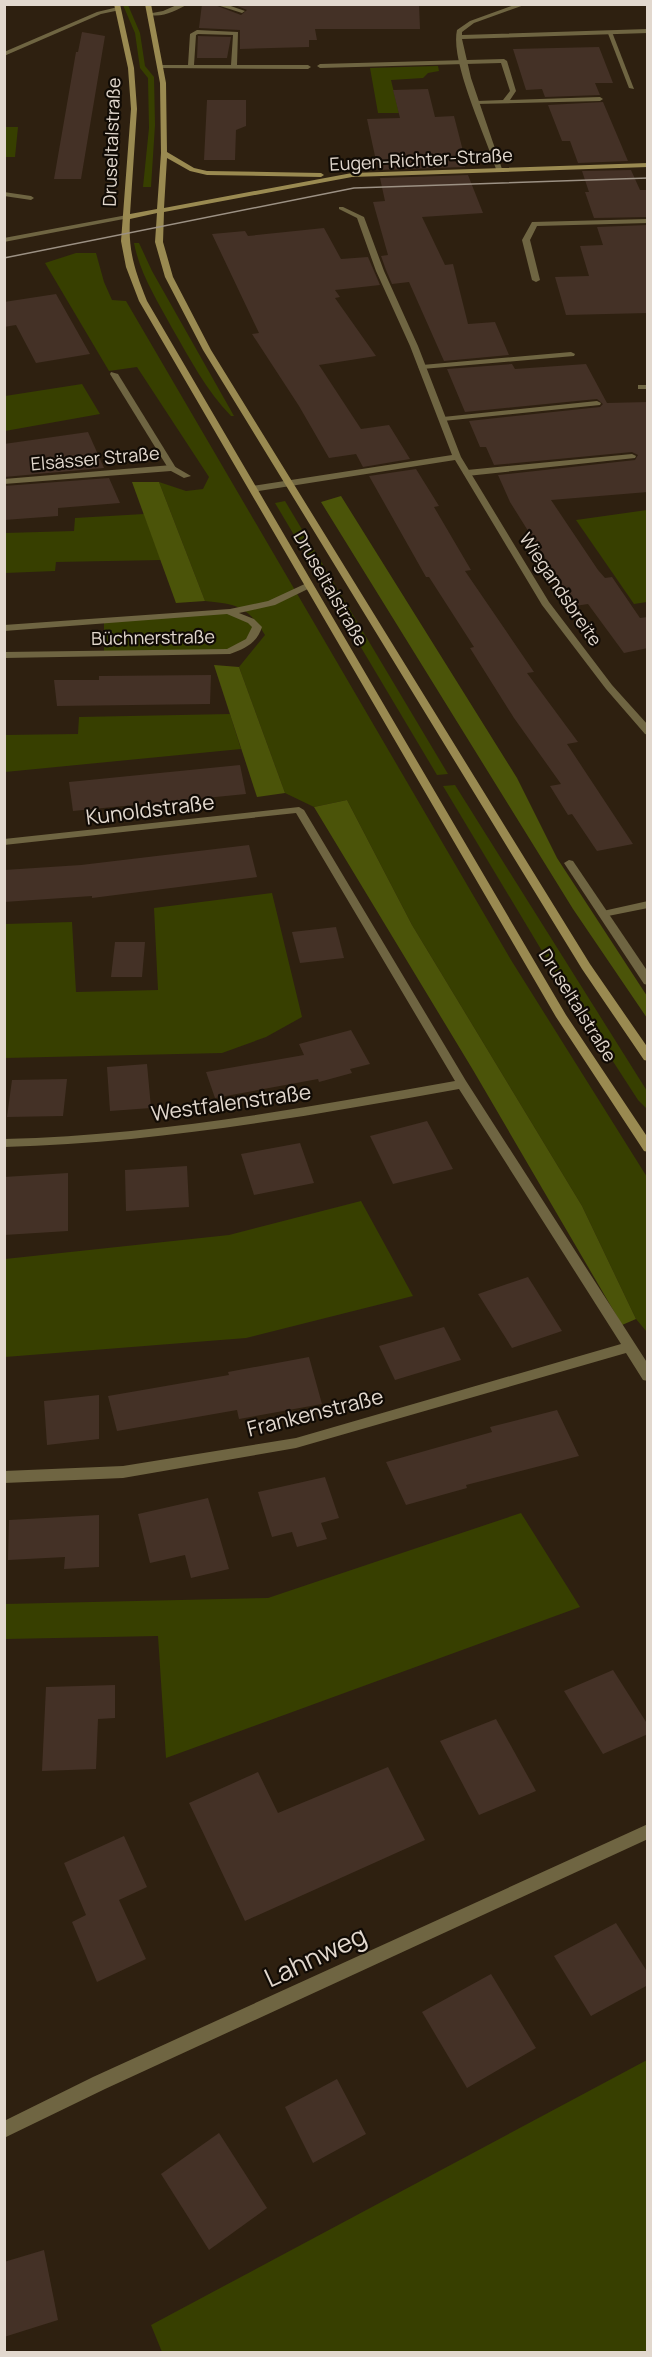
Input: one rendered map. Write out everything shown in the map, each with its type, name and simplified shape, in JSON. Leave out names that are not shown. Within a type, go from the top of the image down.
[{"type":"main road","name":"Druseltalstraße","points":[[148,4],[161,67],[164,153],[159,242],[169,278],[207,350],[540,891],[648,1057]]},
{"type":"main road","name":"Druseltalstraße","points":[[118,7],[131,68],[134,109],[125,241],[130,267],[143,301],[562,1017],[648,1148]]},
{"type":"main road","points":[[164,153],[192,170],[207,173],[352,175]]},
{"type":"main road","name":"Eugen-Richter-Straße","points":[[127,217],[352,175],[648,165]]},
{"type":"street","points":[[150,14],[164,13],[185,4]]},
{"type":"street","points":[[217,4],[242,11]]},
{"type":"street","points":[[499,169],[464,63],[458,37],[459,31],[472,22],[524,4]]},
{"type":"street","points":[[4,54],[118,7]]},
{"type":"street","points":[[191,67],[193,34],[228,31],[236,33],[234,68]]},
{"type":"street","points":[[458,37],[648,31]]},
{"type":"street","points":[[609,32],[632,88]]},
{"type":"street","points":[[320,66],[504,61],[513,91],[505,102]]},
{"type":"street","points":[[161,67],[308,67]]},
{"type":"street","points":[[477,103],[600,99]]},
{"type":"street","points":[[4,194],[31,198]]},
{"type":"street","name":"Wiegandsbreite","points":[[341,208],[360,217],[457,457],[466,473],[545,603],[609,687],[648,732]]},
{"type":"street","points":[[4,240],[127,217]]},
{"type":"street","points":[[536,280],[526,240],[535,224],[648,221]]},
{"type":"street","points":[[422,367],[572,354]]},
{"type":"street","points":[[114,374],[172,468]]},
{"type":"street","points":[[443,419],[597,403]]},
{"type":"street","points":[[466,473],[632,456]]},
{"type":"street","points":[[253,489],[457,457]]},
{"type":"street","name":"Elsässer Straße","points":[[4,482],[172,468],[187,476]]},
{"type":"street","name":"Büchnerstraße","points":[[4,628],[258,608],[286,600],[309,585]]},
{"type":"street","name":"Büchnerstraße","points":[[4,655],[236,650],[249,642],[255,635],[256,627],[251,621],[228,611]]},
{"type":"street","name":"Kunoldstraße","points":[[4,842],[298,810],[462,1084]]},
{"type":"street","points":[[568,862],[648,981]]},
{"type":"street","points":[[603,914],[648,904]]},
{"type":"street","points":[[462,1084],[648,1376]]},
{"type":"street","name":"Westfalenstraße","points":[[4,1143],[36,1143],[203,1129],[462,1084]]},
{"type":"street","name":"Frankenstraße","points":[[4,1477],[123,1472],[296,1443],[628,1347]]},
{"type":"street","name":"Lahnweg","points":[[4,2130],[99,2083],[648,1831]]},
{"type":"green space","points":[[123,5],[128,5],[140,33],[145,66],[154,77],[155,125],[151,187],[143,187],[149,128],[148,78],[140,68],[135,33]]},
{"type":"green space","points":[[438,66],[439,71],[428,73],[423,78],[391,80],[399,113],[378,113],[370,68]]},
{"type":"green space","points":[[5,127],[18,127],[15,157],[5,157]]},
{"type":"green space","points":[[134,243],[139,243],[152,271],[234,416],[231,416],[214,396],[185,351],[150,287],[140,265]]},
{"type":"green space","points":[[76,253],[96,253],[112,300],[126,301],[511,960],[647,1177],[647,1332],[636,1319],[582,1206],[412,925],[347,800],[314,807],[285,793],[239,667],[265,635],[253,618],[240,608],[205,601],[159,482],[186,491],[203,489],[209,477],[137,367],[109,371],[45,263]]},
{"type":"green space","points":[[82,384],[100,414],[5,431],[5,396]]},
{"type":"green space","points":[[132,482],[159,482],[205,601],[176,603]]},
{"type":"green space","points":[[341,496],[517,778],[557,858],[647,996],[647,1018],[573,909],[321,502]]},
{"type":"green space","points":[[285,501],[448,774],[437,775],[275,503]]},
{"type":"green space","points":[[647,510],[647,602],[634,604],[576,520]]},
{"type":"green space","points":[[144,514],[161,560],[56,562],[55,571],[5,573],[5,533],[74,531],[75,518]]},
{"type":"green space","points":[[228,611],[251,621],[255,635],[236,650],[104,654],[104,620]]},
{"type":"green space","points":[[214,665],[239,667],[285,793],[257,797]]},
{"type":"green space","points":[[230,714],[241,749],[5,772],[4,735],[78,734],[79,717]]},
{"type":"green space","points":[[455,785],[647,1091],[647,1109],[638,1100],[548,961],[443,786]]},
{"type":"green space","points":[[347,800],[412,925],[582,1206],[636,1319],[622,1325],[473,1070],[314,807]]},
{"type":"green space","points":[[272,893],[302,1017],[266,1037],[222,1053],[5,1058],[5,924],[72,922],[76,992],[158,990],[154,908]]},
{"type":"green space","points":[[361,1201],[413,1296],[246,1338],[5,1357],[5,1259],[229,1235]]},
{"type":"green space","points":[[521,1513],[580,1607],[166,1758],[158,1636],[5,1639],[5,1604],[268,1598]]},
{"type":"green space","points":[[647,2060],[647,2352],[162,2352],[151,2325]]},
{"type":"building","points":[[202,4],[212,4],[241,15],[247,10],[233,4],[419,4],[420,29],[315,29],[317,40],[309,40],[309,47],[240,49],[240,30],[199,28]]},
{"type":"building","points":[[82,32],[105,36],[81,179],[54,179],[76,52],[78,52]]},
{"type":"building","points":[[198,36],[231,37],[227,58],[197,58]]},
{"type":"building","points":[[599,47],[613,83],[595,83],[600,95],[545,97],[542,89],[526,90],[513,49]]},
{"type":"building","points":[[428,89],[435,117],[454,116],[463,151],[458,151],[465,167],[378,170],[367,119],[400,118],[393,90]]},
{"type":"building","points":[[207,100],[246,100],[246,126],[236,130],[235,160],[204,160]]},
{"type":"building","points":[[603,102],[628,161],[578,163],[570,141],[562,141],[548,105]]},
{"type":"building","points":[[631,170],[640,190],[648,190],[648,217],[594,218],[585,192],[589,192],[582,171]]},
{"type":"building","points":[[468,175],[483,213],[422,217],[445,265],[453,264],[468,324],[495,322],[509,355],[444,361],[409,282],[392,284],[381,256],[388,255],[373,202],[385,201],[380,178]]},
{"type":"building","points":[[648,225],[648,313],[566,315],[555,277],[589,276],[580,246],[603,245],[597,227]]},
{"type":"building","points":[[324,228],[341,259],[368,257],[380,285],[335,290],[340,297],[335,298],[376,356],[319,365],[361,429],[389,425],[410,459],[363,467],[356,454],[329,458],[299,406],[252,334],[259,333],[212,234],[245,231],[248,236]]},
{"type":"building","points":[[56,294],[90,354],[36,363],[16,325],[4,327],[4,302]]},
{"type":"building","points":[[512,364],[515,369],[586,364],[607,403],[648,402],[648,492],[551,500],[598,570],[605,578],[612,577],[640,618],[648,617],[648,648],[624,653],[588,604],[575,606],[510,502],[498,475],[635,460],[638,455],[632,452],[494,465],[486,447],[480,447],[469,421],[600,407],[603,404],[597,399],[465,412],[447,369]]},
{"type":"building","points":[[88,432],[104,468],[4,477],[4,444]]},
{"type":"building","points":[[416,469],[439,506],[434,507],[471,570],[465,571],[534,672],[527,673],[578,742],[567,744],[633,844],[597,851],[572,814],[568,815],[550,786],[561,784],[514,718],[470,648],[474,647],[429,577],[426,577],[369,476]]},
{"type":"building","points":[[109,478],[120,503],[58,508],[58,516],[4,520],[4,486]]},
{"type":"building","points":[[211,675],[210,704],[57,706],[54,680],[99,680],[99,676]]},
{"type":"building","points":[[240,765],[246,794],[73,811],[69,782]]},
{"type":"building","points":[[249,845],[257,877],[92,898],[92,896],[4,902],[4,870],[81,865]]},
{"type":"building","points":[[336,927],[344,958],[300,963],[292,932]]},
{"type":"building","points":[[115,942],[145,942],[142,977],[111,977]]},
{"type":"building","points":[[351,1030],[370,1064],[350,1069],[352,1073],[319,1082],[318,1079],[215,1098],[206,1072],[304,1055],[299,1044]]},
{"type":"building","points":[[147,1064],[151,1108],[110,1111],[107,1067]]},
{"type":"building","points":[[67,1079],[63,1116],[7,1117],[12,1080]]},
{"type":"building","points":[[427,1121],[453,1169],[393,1184],[370,1136]]},
{"type":"building","points":[[300,1143],[314,1183],[254,1195],[241,1154]]},
{"type":"building","points":[[187,1166],[189,1207],[126,1211],[125,1170]]},
{"type":"building","points":[[68,1173],[68,1231],[4,1235],[4,1177]]},
{"type":"building","points":[[528,1277],[562,1331],[512,1348],[478,1294]]},
{"type":"building","points":[[444,1327],[461,1360],[395,1380],[379,1346]]},
{"type":"building","points":[[309,1357],[322,1404],[239,1419],[237,1410],[117,1431],[108,1396],[229,1375],[228,1372]]},
{"type":"building","points":[[99,1395],[99,1439],[47,1445],[44,1401]]},
{"type":"building","points":[[557,1410],[579,1456],[466,1485],[467,1488],[406,1505],[386,1462],[492,1432],[490,1427]]},
{"type":"building","points":[[325,1477],[339,1518],[321,1523],[327,1539],[297,1547],[292,1532],[272,1537],[258,1492]]},
{"type":"building","points":[[208,1498],[229,1569],[191,1578],[185,1555],[150,1563],[138,1514]]},
{"type":"building","points":[[99,1515],[99,1567],[64,1569],[65,1557],[8,1560],[9,1520]]},
{"type":"building","points":[[613,1670],[648,1725],[648,1734],[603,1754],[564,1691]]},
{"type":"building","points":[[115,1685],[115,1718],[98,1719],[96,1769],[42,1771],[46,1687]]},
{"type":"building","points":[[496,1719],[536,1791],[479,1815],[440,1741]]},
{"type":"building","points":[[388,1767],[425,1840],[245,1921],[189,1803],[258,1772],[278,1813]]},
{"type":"building","points":[[124,1836],[147,1887],[119,1900],[146,1959],[97,1982],[72,1922],[86,1915],[64,1863]]},
{"type":"building","points":[[616,1923],[648,1973],[648,1985],[591,2016],[554,1956]]},
{"type":"building","points":[[491,1974],[536,2048],[467,2088],[422,2012]]},
{"type":"building","points":[[337,2079],[366,2134],[313,2163],[285,2107]]},
{"type":"building","points":[[219,2133],[267,2208],[209,2250],[161,2174]]},
{"type":"building","points":[[44,2250],[58,2320],[4,2337],[4,2262]]},
{"type":"tram line","points":[[4,258],[354,188],[648,178]]}]
